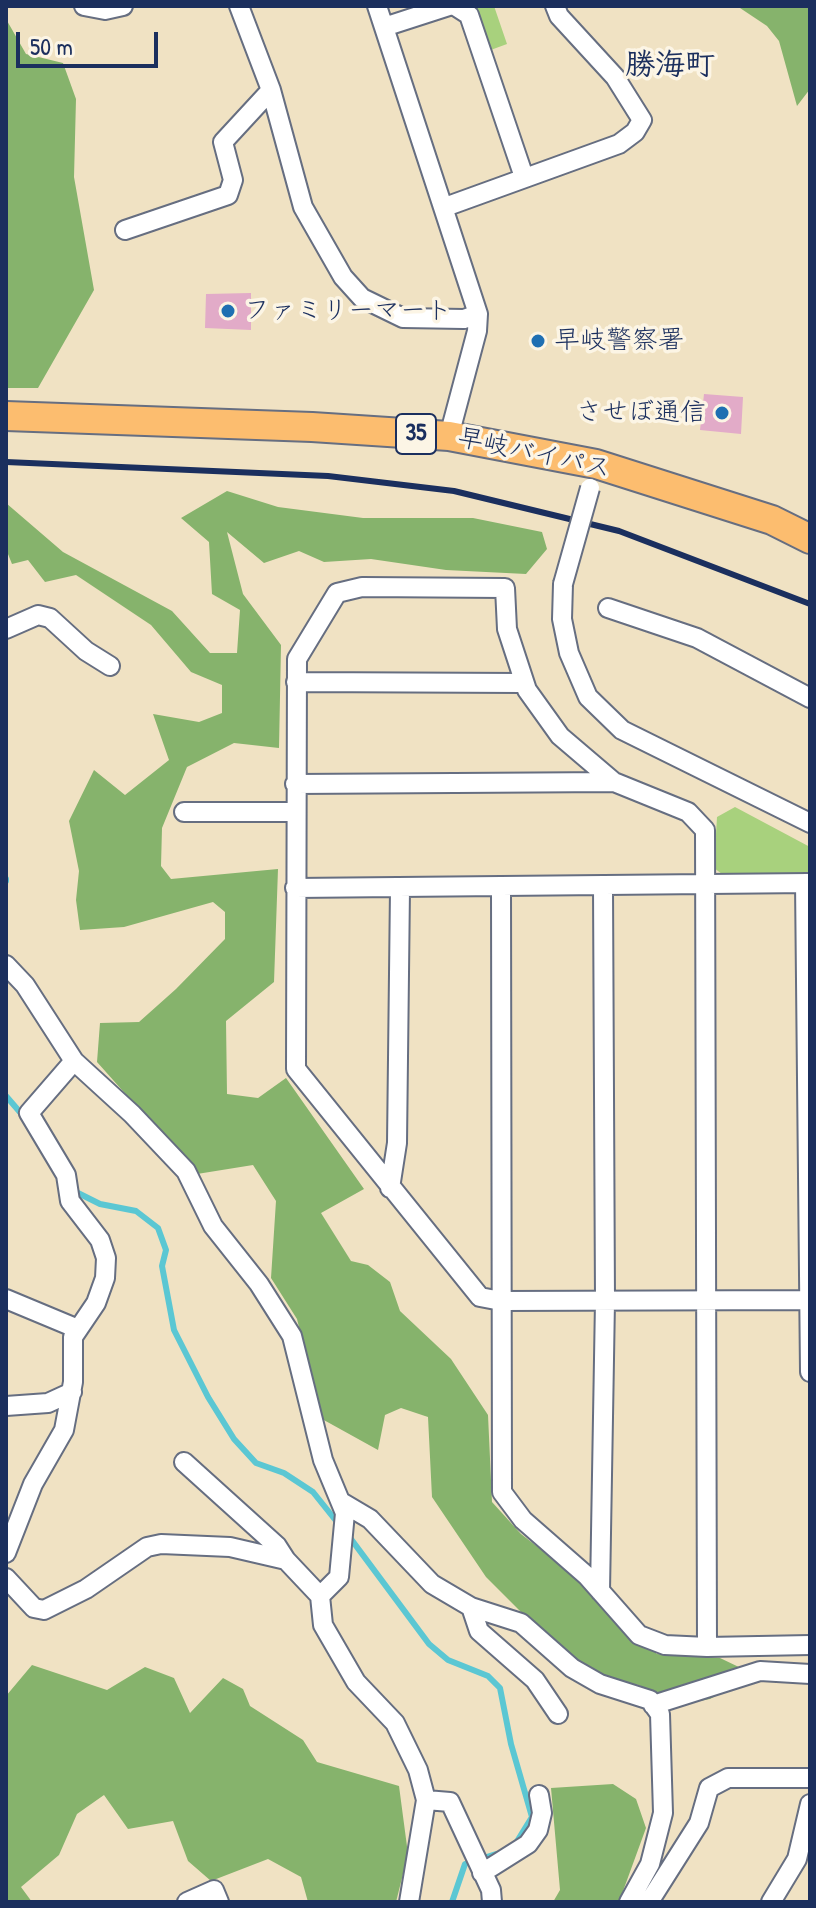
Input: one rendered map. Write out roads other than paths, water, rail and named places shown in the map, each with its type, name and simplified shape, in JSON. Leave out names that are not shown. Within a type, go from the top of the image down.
[{"type":"highway","name":"早岐バイパス","points":[[6,416],[312,427],[449,436],[593,476],[772,520],[810,539]]},
{"type":"street","points":[[84,6],[105,10],[123,6]]},
{"type":"street","points":[[239,6],[271,90],[303,207],[343,277],[362,298],[403,318],[464,319],[478,314]]},
{"type":"street","points":[[377,6],[478,314],[477,331],[449,436]]},
{"type":"street","points":[[384,27],[449,6]]},
{"type":"street","points":[[455,6],[469,15],[524,177]]},
{"type":"street","points":[[445,207],[619,144],[635,132],[642,120],[615,77],[559,16],[555,6]]},
{"type":"street","points":[[125,230],[228,195],[233,180],[223,142],[271,90]]},
{"type":"street","points":[[593,476],[563,584],[562,619],[569,653],[588,697],[622,730],[810,823]]},
{"type":"street","points":[[707,1647],[708,1301],[705,830],[688,812],[614,782],[560,736],[523,683],[507,629],[505,588],[362,587],[337,593],[322,612],[297,659],[296,1069],[480,1297],[501,1301],[708,1301],[810,1300]]},
{"type":"street","points":[[608,608],[697,638],[810,698]]},
{"type":"street","points":[[6,629],[38,615],[50,618],[86,651],[110,666]]},
{"type":"street","points":[[296,682],[523,683]]},
{"type":"street","points":[[295,784],[614,782]]},
{"type":"street","points":[[184,812],[295,812]]},
{"type":"street","points":[[295,888],[808,883],[810,1372]]},
{"type":"street","points":[[600,1591],[605,1301],[603,887]]},
{"type":"street","points":[[501,888],[502,1492],[523,1520],[600,1591],[639,1635],[665,1645],[810,1645]]},
{"type":"street","points":[[390,1188],[397,1143],[400,889]]},
{"type":"street","points":[[6,965],[25,985],[74,1061],[132,1114],[186,1171],[213,1226],[259,1284],[292,1336],[323,1460],[344,1508],[339,1577],[320,1596]]},
{"type":"street","points":[[6,1553],[33,1484],[64,1430],[72,1392],[73,1337],[96,1303],[105,1278],[106,1258],[100,1240],[67,1187],[29,1113],[74,1061]]},
{"type":"street","points":[[6,1299],[78,1329]]},
{"type":"street","points":[[6,1406],[48,1403],[72,1392]]},
{"type":"street","points":[[184,1462],[277,1546],[320,1596],[323,1625],[338,1655],[356,1682],[395,1723],[418,1770],[426,1800],[409,1902]]},
{"type":"street","points":[[344,1508],[370,1519],[432,1584],[471,1607],[521,1623],[572,1668],[600,1684],[650,1700],[660,1714],[663,1736],[663,1813],[650,1864],[629,1902]]},
{"type":"street","points":[[6,1578],[34,1608],[44,1610],[86,1589],[147,1547],[161,1544],[230,1547],[286,1560]]},
{"type":"street","points":[[471,1607],[479,1631],[535,1680],[558,1714]]},
{"type":"street","points":[[653,1705],[760,1671],[810,1674]]},
{"type":"street","points":[[649,1902],[699,1823],[709,1788],[728,1778],[810,1778]]},
{"type":"street","points":[[478,1865],[528,1844],[538,1830],[542,1813],[539,1795]]},
{"type":"street","points":[[426,1800],[450,1802],[492,1902]]},
{"type":"street","points":[[771,1902],[797,1859],[810,1804]]},
{"type":"street","points":[[187,1902],[214,1890],[219,1902]]},
{"type":"waterway","points":[[6,1096],[25,1118]]},
{"type":"waterway","points":[[72,1190],[100,1204],[136,1211],[158,1228],[166,1250],[162,1266],[174,1330],[208,1397],[234,1439],[256,1463],[284,1473],[313,1492],[341,1527]]},
{"type":"waterway","points":[[348,1535],[429,1644],[448,1660],[488,1676],[500,1688],[511,1744],[532,1817],[516,1843]]},
{"type":"waterway","points":[[452,1902],[465,1864],[496,1854]]},
{"type":"railway","points":[[6,462],[328,476],[454,491],[619,531],[810,604]]},
{"type":"place","name":"ファミリーマート","points":[[228,311]]},
{"type":"place","name":"早岐警察署","points":[[538,341]]},
{"type":"place","name":"させぼ通信","points":[[722,413]]},
{"type":"district","name":"勝海町","points":[[670,66]]}]
